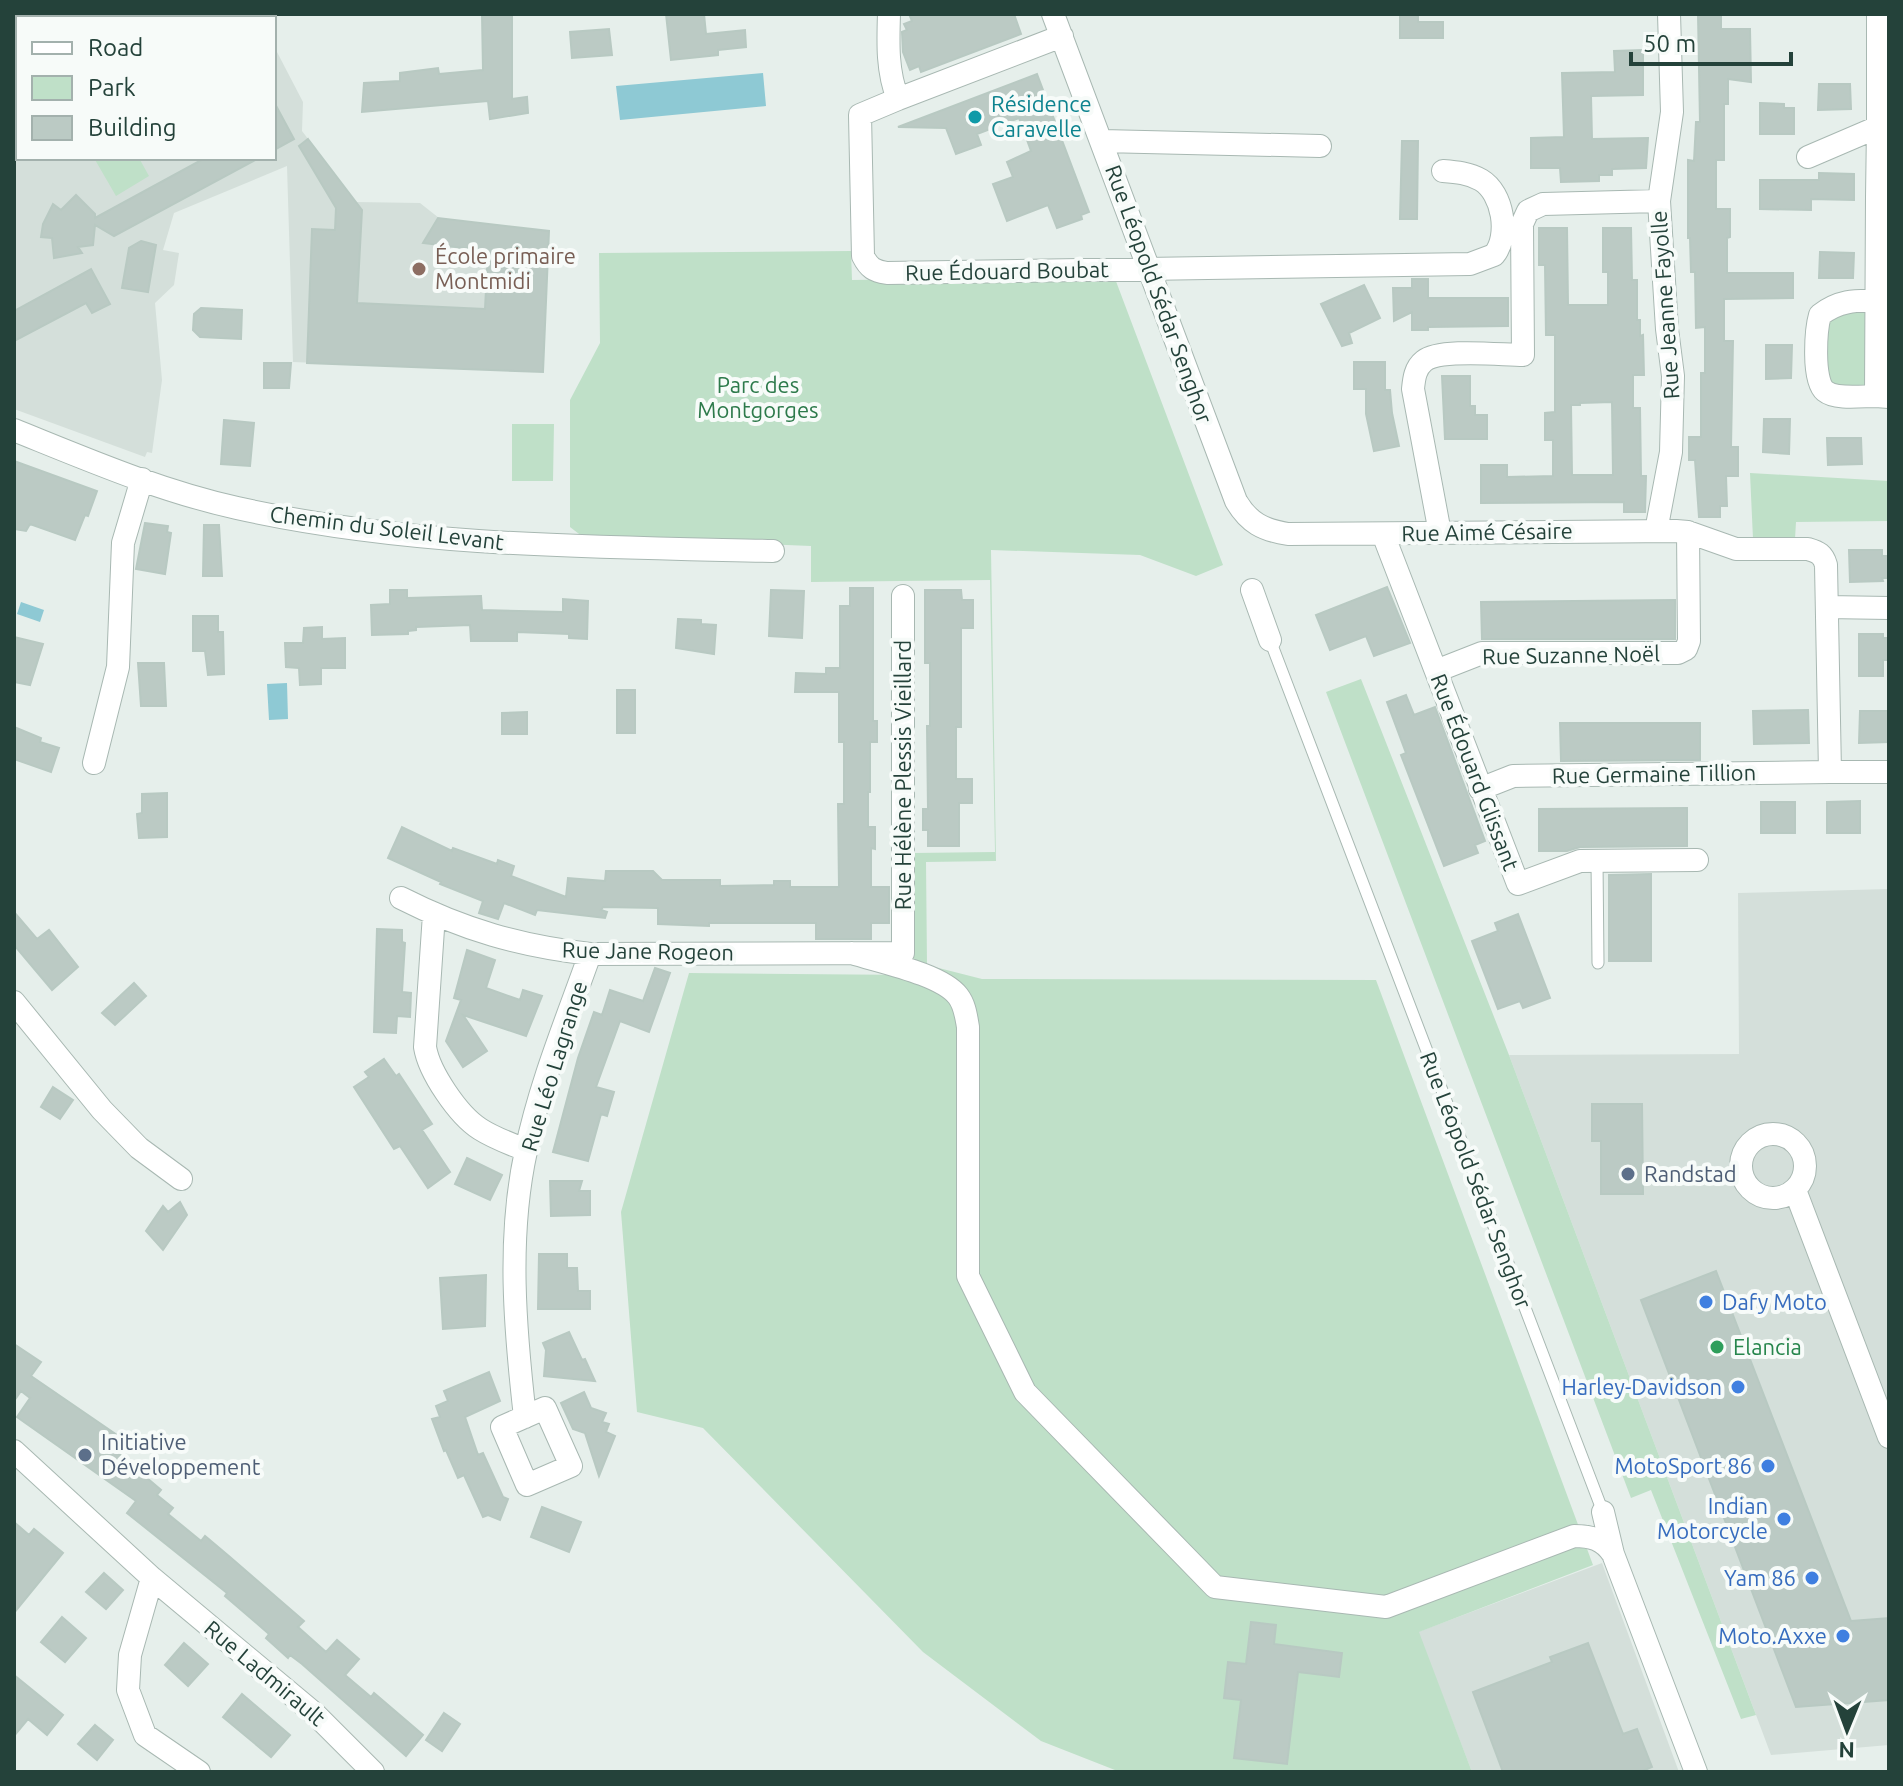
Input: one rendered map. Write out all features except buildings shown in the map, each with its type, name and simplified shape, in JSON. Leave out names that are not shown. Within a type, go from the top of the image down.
[{"type":"street","points":[[889,14],[892,85],[898,99],[1062,36]]},
{"type":"street","name":"Rue Léopold Sédar Senghor","points":[[1053,14],[1236,501],[1255,525]]},
{"type":"street","points":[[1659,201],[1672,112],[1669,14]]},
{"type":"street","points":[[1876,301],[1839,303],[1820,315],[1817,353],[1819,378],[1826,392],[1834,395],[1882,396],[1876,301],[1883,200],[1878,127],[1878,14]]},
{"type":"street","name":"Rue Édouard Boubat","points":[[898,99],[860,115],[861,245],[867,265],[875,271],[1150,269]]},
{"type":"street","points":[[1808,157],[1878,127]]},
{"type":"street","points":[[1102,141],[1320,146]]},
{"type":"street","points":[[1150,269],[1470,264],[1494,255],[1502,240],[1496,197],[1486,183],[1472,175],[1443,171]]},
{"type":"street","name":"Rue Jeanne Fayolle","points":[[1440,533],[1413,389],[1414,374],[1423,361],[1438,355],[1523,355],[1522,224],[1528,211],[1543,204],[1659,201],[1673,376],[1671,452],[1656,531]]},
{"type":"street","name":"Chemin du Soleil Levant","points":[[14,430],[190,496],[238,508],[377,531],[531,545],[773,551]]},
{"type":"street","points":[[94,763],[118,667],[123,543],[142,479]]},
{"type":"street","name":"Rue Aimé Césaire","points":[[1255,525],[1288,534],[1688,532],[1750,550],[1808,549],[1824,557],[1827,607]]},
{"type":"street","name":"Rue Suzanne Noël","points":[[1436,671],[1482,653],[1678,653],[1686,649],[1689,641],[1688,532]]},
{"type":"street","name":"Rue Édouard Glissant","points":[[1383,534],[1518,884],[1580,861],[1697,860]]},
{"type":"street","name":"Rue Léopold Sédar Senghor","points":[[1252,590],[1270,640]]},
{"type":"street","name":"Rue Hélène Plessis Vieillard","points":[[903,596],[903,953]]},
{"type":"street","points":[[1830,772],[1827,607],[1889,608]]},
{"type":"street","name":"Rue Germaine Tillion","points":[[1480,789],[1513,776],[1889,772]]},
{"type":"street","name":"Rue Jane Rogeon","points":[[401,898],[488,936],[539,948],[590,954],[903,953]]},
{"type":"street","points":[[434,914],[425,1047],[427,1059],[463,1115],[477,1127],[526,1150]]},
{"type":"street","points":[[852,953],[932,979],[948,986],[959,996],[965,1008],[968,1027],[968,1276],[1025,1392],[1215,1587],[1386,1607],[1574,1536],[1598,1539],[1613,1554]]},
{"type":"street","name":"Rue Léo Lagrange","points":[[525,1417],[514,1290],[517,1222],[526,1150],[545,1081],[590,954]]},
{"type":"street","points":[[14,1002],[102,1110],[139,1148],[181,1179]]},
{"type":"street","points":[[1795,1190],[1889,1437]]},
{"type":"street","name":"Rue Ladmirault","points":[[14,1451],[152,1578],[315,1714],[373,1772]]},
{"type":"street","name":"Rue Léopold Sédar Senghor","points":[[1603,1512],[1613,1554],[1696,1772]]},
{"type":"street","points":[[152,1578],[130,1655],[128,1690],[145,1735],[199,1772]]},
{"type":"lane","name":"Rue Léopold Sédar Senghor","points":[[1270,640],[1603,1512]]},
{"type":"lane","points":[[1597,861],[1598,963]]},
{"type":"shaded area","name":"École primaire Montmidi","points":[[276,52],[303,102],[302,131],[356,202],[420,203],[439,218],[549,231],[543,372],[293,362],[287,166],[174,213],[163,250],[179,253],[174,285],[155,303],[162,380],[152,453],[147,452],[145,457],[14,409],[14,151],[16,150],[16,160],[276,160]]},
{"type":"shaded area","points":[[1889,889],[1889,1745],[1771,1755],[1509,1055],[1739,1054],[1738,893]]},
{"type":"shaded area","points":[[1602,1563],[1679,1772],[1472,1772],[1418,1632]]},
{"type":"green space","points":[[95,160],[140,160],[149,176],[116,196]]},
{"type":"green space","name":"Parc des Montgorges","points":[[851,251],[852,280],[1114,276],[1223,565],[1196,576],[1140,555],[991,550],[996,861],[926,862],[927,965],[982,979],[1376,980],[1593,1565],[1419,1632],[1472,1772],[1120,1772],[1041,1741],[923,1652],[703,1428],[637,1412],[621,1212],[689,973],[914,975],[913,853],[995,852],[990,580],[811,582],[811,546],[583,537],[570,527],[570,400],[600,343],[599,253]]},
{"type":"green space","points":[[1860,310],[1866,313],[1865,387],[1835,386],[1827,378],[1825,326],[1836,315]]},
{"type":"green space","points":[[512,424],[554,424],[553,481],[512,481]]},
{"type":"green space","points":[[1750,473],[1889,481],[1889,521],[1796,522],[1795,539],[1753,539]]},
{"type":"green space","points":[[1361,679],[1509,1055],[1756,1715],[1741,1719],[1651,1490],[1631,1498],[1326,692]]},
{"type":"water","points":[[763,73],[766,106],[620,120],[616,86]]},
{"type":"water","points":[[21,602],[44,610],[40,622],[17,614]]},
{"type":"water","points":[[287,683],[288,719],[269,720],[267,684]]},
{"type":"place","name":"Résidence Caravelle","points":[[975,117]]},
{"type":"place","name":"École primaire Montmidi","points":[[419,269]]},
{"type":"place","name":"Randstad","points":[[1628,1174]]},
{"type":"place","name":"Dafy Moto","points":[[1706,1302]]},
{"type":"place","name":"Elancia","points":[[1717,1347]]},
{"type":"place","name":"Harley-Davidson","points":[[1738,1387]]},
{"type":"place","name":"Initiative Développement","points":[[85,1455]]},
{"type":"place","name":"MotoSport 86","points":[[1768,1466]]},
{"type":"place","name":"Indian Motorcycle","points":[[1784,1519]]},
{"type":"place","name":"Yam 86","points":[[1812,1578]]},
{"type":"place","name":"Moto.Axxe","points":[[1843,1636]]}]
